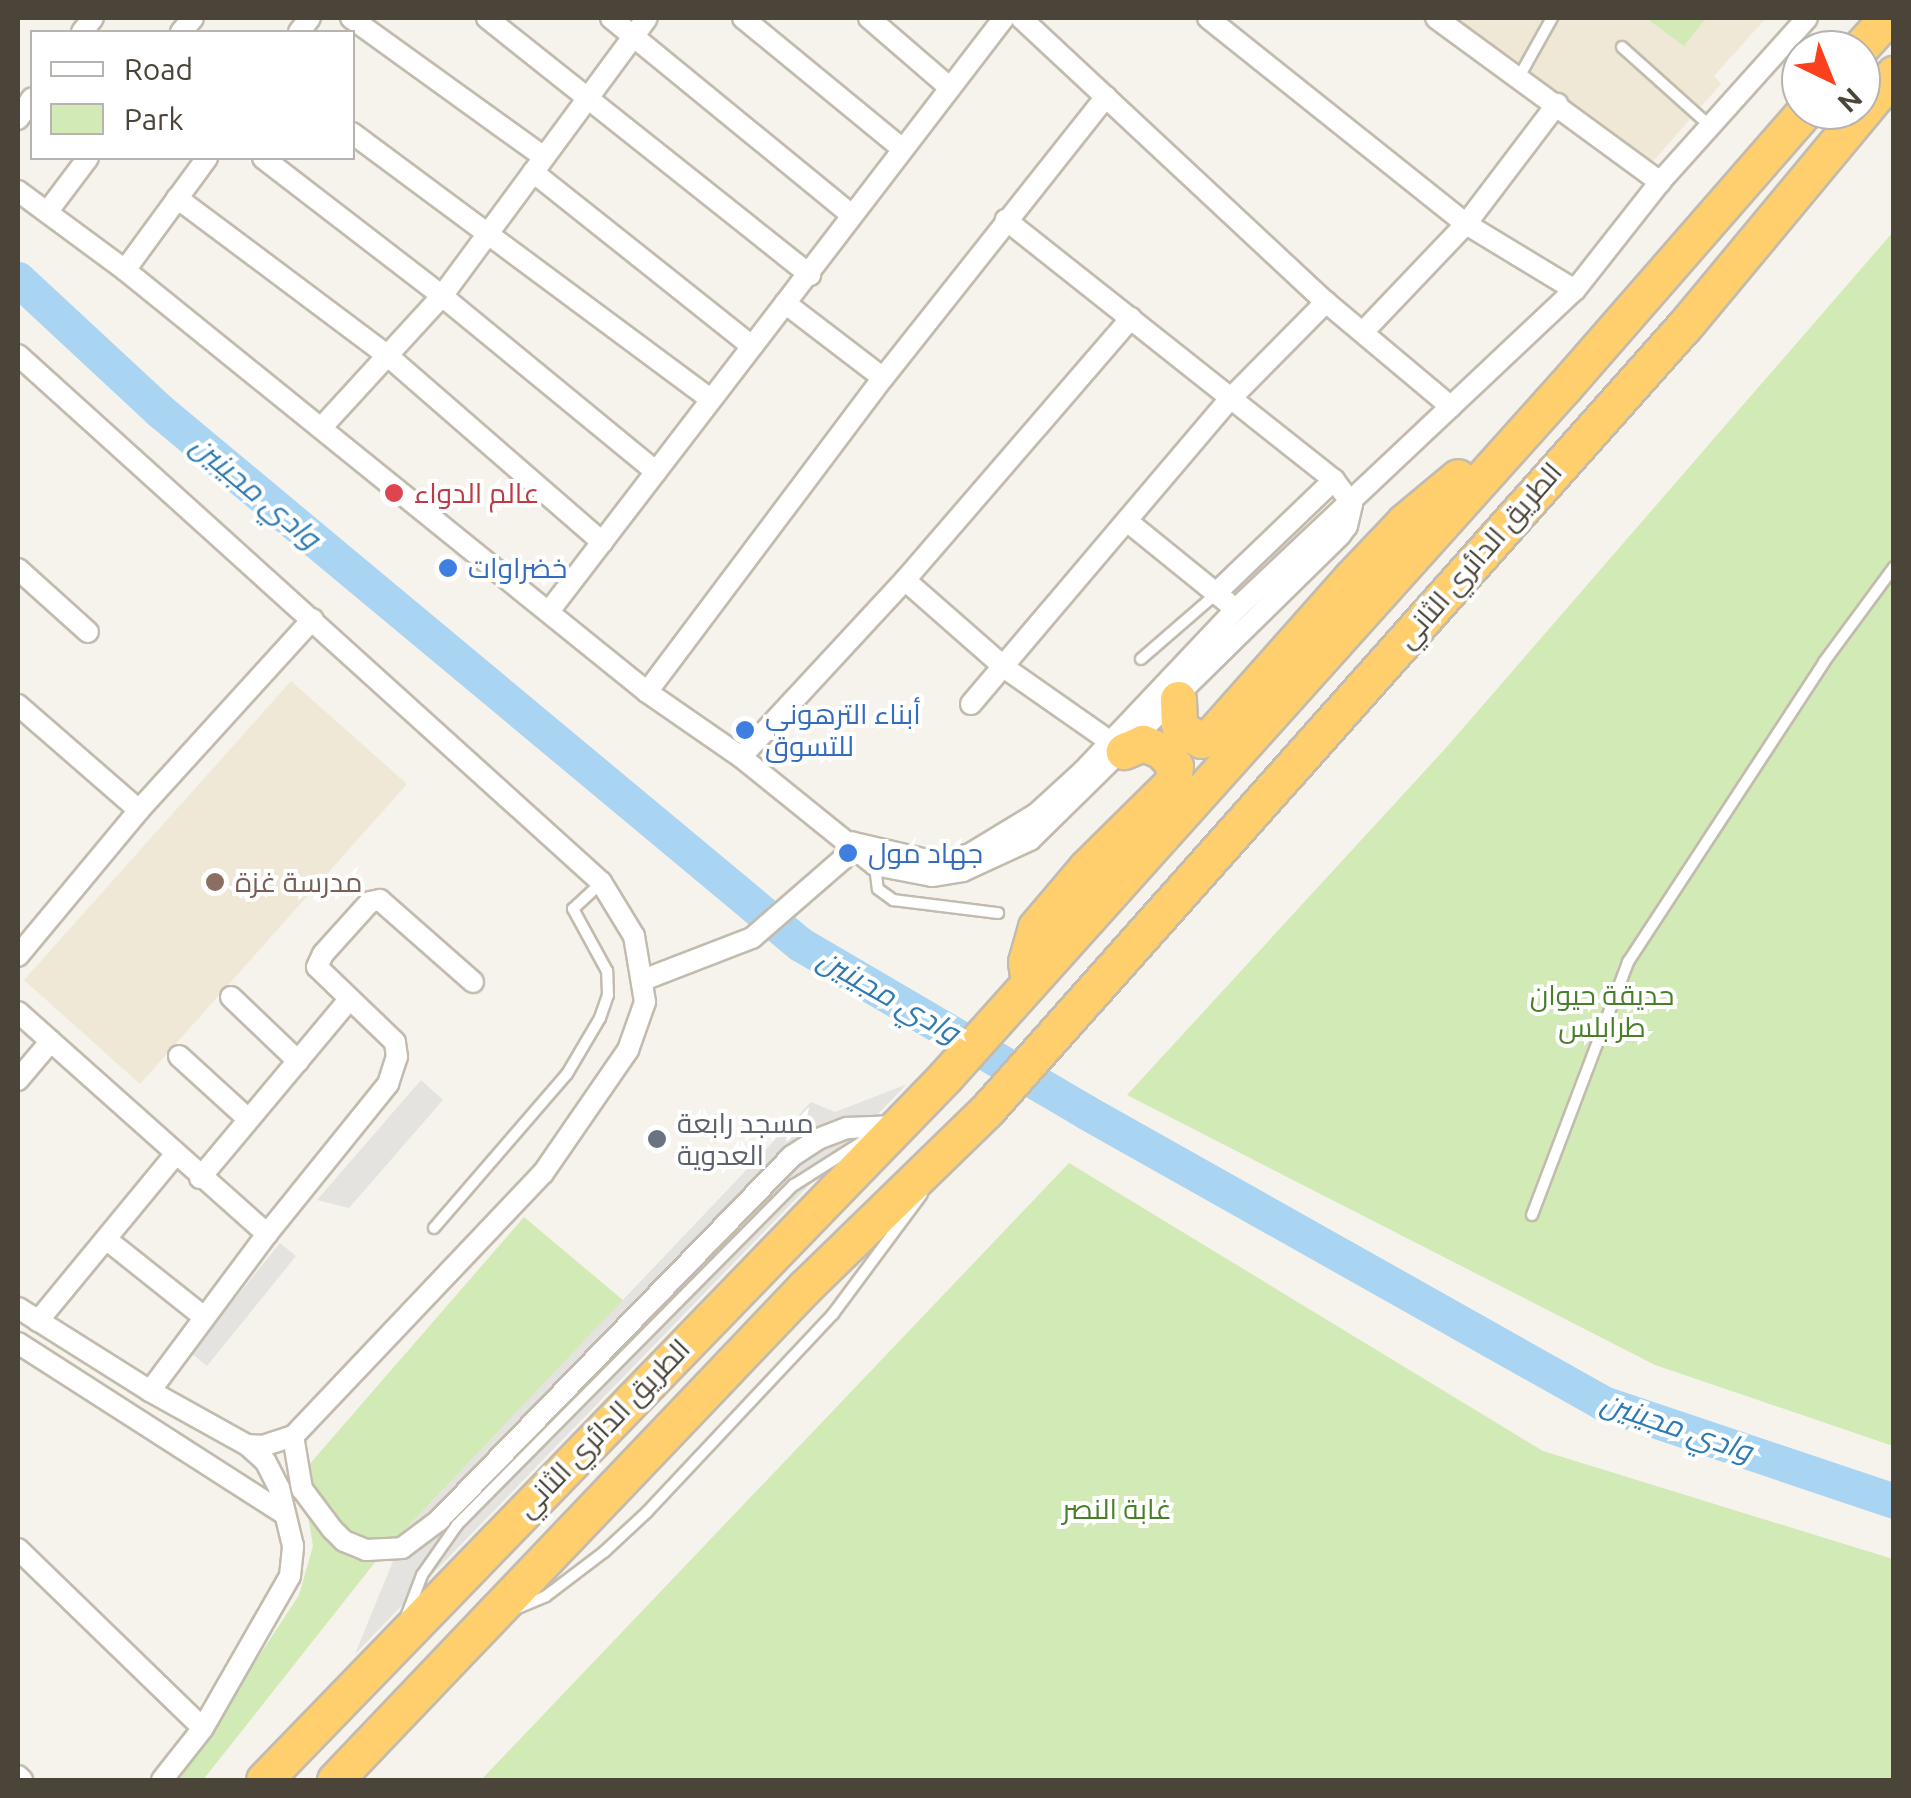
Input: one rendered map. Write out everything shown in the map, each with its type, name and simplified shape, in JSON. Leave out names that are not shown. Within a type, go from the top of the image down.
[{"type":"highway","name":"الطريق الدائري الثاني","points":[[334,1780],[476,1627],[806,1286],[987,1110],[1687,323],[1894,74]]},
{"type":"highway","name":"الطريق الدائري الثاني","points":[[264,1780],[945,1077],[1788,130]]},
{"type":"highway","points":[[1178,699],[1179,724],[1184,731],[1193,738],[1209,738],[1404,522],[1472,466],[1514,440]]},
{"type":"highway","points":[[1024,989],[1026,962],[1036,928],[1086,868],[1172,782],[1175,766],[1162,751],[1143,743],[1116,746]]},
{"type":"street","points":[[351,18],[538,164],[752,346]]},
{"type":"street","points":[[487,18],[810,275]]},
{"type":"street","points":[[612,18],[852,215]]},
{"type":"street","points":[[321,428],[442,296],[647,18]]},
{"type":"street","points":[[742,18],[901,148]]},
{"type":"street","points":[[869,18],[950,88]]},
{"type":"street","points":[[550,610],[1004,18]]},
{"type":"street","points":[[1021,18],[1326,302],[1451,408]]},
{"type":"street","points":[[1208,18],[1466,224],[1575,290]]},
{"type":"street","points":[[1436,18],[1660,182]]},
{"type":"street","points":[[18,191],[125,270],[648,692],[741,757],[852,842],[875,865],[932,876],[963,871],[1030,840],[1236,609],[1352,504],[1575,290],[1660,182],[1807,18]]},
{"type":"street","points":[[648,692],[883,378],[1106,97]]},
{"type":"street","points":[[1364,332],[1466,224],[1556,104]]},
{"type":"street","points":[[355,135],[711,400]]},
{"type":"street","points":[[48,211],[86,160]]},
{"type":"street","points":[[125,270],[205,160]]},
{"type":"street","points":[[265,160],[442,296],[656,472]]},
{"type":"street","points":[[176,198],[388,356],[602,542]]},
{"type":"street","points":[[852,842],[936,862],[970,854],[1036,814],[1083,772],[1178,699],[1347,526],[1352,504],[1334,480],[1006,220]]},
{"type":"street","points":[[971,704],[1229,400],[1326,302]]},
{"type":"street","points":[[785,303],[883,378]]},
{"type":"street","points":[[741,757],[905,580],[1131,318]]},
{"type":"street","points":[[18,356],[602,882],[627,919],[643,980],[645,1002],[628,1050],[543,1173],[292,1436],[263,1446],[248,1445]]},
{"type":"street","points":[[1216,594],[1334,480]]},
{"type":"street","points":[[1128,522],[1236,609]]},
{"type":"street","points":[[18,569],[88,632]]},
{"type":"street","points":[[905,580],[1005,668],[1116,746]]},
{"type":"street","points":[[18,956],[139,810],[313,619]]},
{"type":"street","points":[[18,705],[139,810]]},
{"type":"street","points":[[643,980],[752,938],[843,859],[852,842]]},
{"type":"street","points":[[150,1391],[267,1234],[388,1084],[397,1057],[395,1042],[317,968],[318,960],[375,900],[392,907],[473,982]]},
{"type":"street","points":[[231,997],[298,1061]]},
{"type":"street","points":[[200,1178],[350,1000]]},
{"type":"street","points":[[18,1012],[267,1234]]},
{"type":"street","points":[[18,1080],[50,1040]]},
{"type":"street","points":[[179,1056],[248,1119]]},
{"type":"street","points":[[292,1436],[302,1489],[344,1541],[366,1550],[390,1551],[444,1527],[792,1156],[818,1139],[847,1128],[897,1126]]},
{"type":"street","points":[[38,1321],[175,1155]]},
{"type":"street","points":[[106,1239],[204,1318]]},
{"type":"street","points":[[18,1308],[150,1391],[248,1445],[272,1474],[284,1513],[293,1546],[287,1587],[203,1728],[162,1780]]},
{"type":"street","points":[[18,1343],[284,1513]]},
{"type":"street","points":[[18,1549],[203,1728]]},
{"type":"lane","points":[[1519,77],[1552,18]]},
{"type":"lane","points":[[1622,47],[1710,126]]},
{"type":"lane","points":[[1532,1214],[1628,962],[1824,662],[1894,567]]},
{"type":"lane","points":[[1141,659],[1216,594]]},
{"type":"lane","points":[[875,865],[878,889],[893,900],[998,913]]},
{"type":"lane","points":[[434,1228],[567,1074],[600,1018],[608,996],[607,970],[573,909],[602,882]]},
{"type":"lane","points":[[401,1637],[444,1527]]},
{"type":"shaded area","points":[[1453,18],[1766,18],[1714,76],[1721,84],[1650,165]]},
{"type":"shaded area","name":"مدرسة غزة","points":[[291,681],[407,784],[140,1084],[24,980]]},
{"type":"shaded area","points":[[421,1080],[443,1100],[349,1208],[317,1200]]},
{"type":"shaded area","points":[[905,1085],[355,1654],[407,1527],[811,1102],[835,1112]]},
{"type":"shaded area","points":[[280,1243],[296,1256],[207,1366],[191,1353]]},
{"type":"green space","points":[[1646,18],[1706,18],[1684,46]]},
{"type":"green space","name":"حديقة حيوان طرابلس","points":[[1893,232],[1893,1446],[1655,1365],[1127,1095],[1444,750]]},
{"type":"green space","name":"غابة النصر","points":[[1069,1163],[1543,1451],[1893,1559],[1893,1780],[481,1780]]},
{"type":"green space","points":[[524,1217],[624,1301],[380,1556],[203,1780],[178,1780],[299,1595],[313,1546],[301,1474]]},
{"type":"waterway","name":"وادي مجينين","points":[[18,279],[160,411],[800,944],[1086,1112],[1603,1403],[1894,1501]]},
{"type":"place","name":"عالم الدواء","points":[[394,493]]},
{"type":"place","name":"خضراوات","points":[[448,568]]},
{"type":"place","name":"أبناء الترهوني للتسوق","points":[[745,730]]},
{"type":"place","name":"جهاد مول","points":[[848,853]]},
{"type":"place","name":"مدرسة غزة","points":[[215,882]]},
{"type":"place","name":"مسجد رابعة العدوية","points":[[657,1139]]}]
